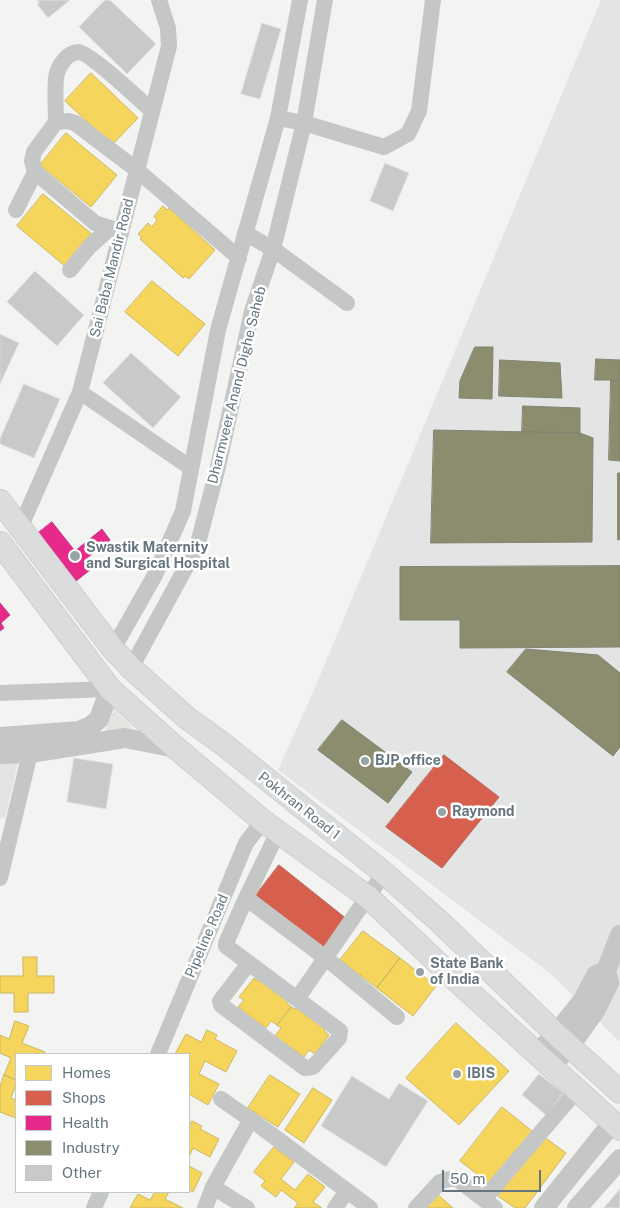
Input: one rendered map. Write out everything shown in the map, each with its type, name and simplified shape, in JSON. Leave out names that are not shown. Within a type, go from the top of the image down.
[{"type":"main road","name":"Pokhran Road 1","points":[[0,501],[112,649],[131,668],[187,718],[384,873],[440,922],[620,1092]]},
{"type":"main road","points":[[0,543],[110,689],[176,748],[266,823],[368,896],[616,1125]]},
{"type":"street","name":"Sai Baba Mandir Road","points":[[20,528],[80,392],[115,230],[137,170],[169,46],[168,28],[159,0]]},
{"type":"street","name":"Dharmveer Anand Dighe Saheb","points":[[112,649],[155,575],[183,511],[218,330],[278,118],[300,0]]},
{"type":"street","name":"Dharmveer Anand Dighe Saheb","points":[[131,668],[197,547],[218,467],[252,312],[273,249],[304,123],[325,0]]},
{"type":"street","points":[[278,118],[304,123],[384,147],[408,134],[419,112],[433,0]]},
{"type":"street","points":[[115,230],[95,223],[35,172],[32,161],[34,152],[56,122],[56,74],[63,61],[71,54],[79,52],[85,54],[152,111]]},
{"type":"street","points":[[56,122],[68,121],[75,123],[137,170],[239,258]]},
{"type":"street","points":[[16,210],[35,172]]},
{"type":"street","points":[[70,270],[89,247],[115,230]]},
{"type":"street","points":[[246,233],[273,249],[347,303]]},
{"type":"street","points":[[80,392],[191,468]]},
{"type":"street","points":[[0,693],[110,689],[99,719],[91,726],[0,754]]},
{"type":"street","points":[[0,737],[30,744],[125,738],[176,748]]},
{"type":"street","points":[[0,878],[30,744]]},
{"type":"street","points":[[249,963],[220,1001],[221,1005],[305,1068],[313,1067],[339,1038],[340,1031],[249,963],[229,949],[226,943],[246,898],[266,823]]},
{"type":"street","name":"Pipeline Road","points":[[158,1053],[246,843],[266,823]]},
{"type":"street","points":[[297,999],[327,959],[384,873]]},
{"type":"street","points":[[246,898],[327,959],[397,1017]]},
{"type":"street","points":[[544,1060],[563,1040],[596,975],[606,971],[620,935]]},
{"type":"street","points":[[416,1208],[440,1182],[449,1179],[457,1179],[489,1204],[577,1090]]},
{"type":"street","points":[[221,1099],[370,1208]]},
{"type":"street","points":[[205,1208],[212,1187],[250,1121]]},
{"type":"street","points":[[544,1208],[616,1125]]},
{"type":"street","points":[[578,1208],[620,1160]]},
{"type":"street","points":[[212,1187],[247,1208]]},
{"type":"street","points":[[335,1208],[347,1191]]},
{"type":"street","points":[[94,1208],[101,1193]]},
{"type":"shaded area","points":[[601,0],[620,0],[620,1042],[550,973],[278,770],[314,690]]},
{"type":"shaded area","points":[[114,710],[133,727],[104,733]]},
{"type":"shaded area","points":[[18,763],[5,818],[0,819],[0,764]]},
{"type":"building: Homes","points":[[91,73],[138,118],[112,145],[65,101]]},
{"type":"building: Homes","points":[[66,133],[117,175],[91,207],[40,165]]},
{"type":"building: Homes","points":[[43,194],[93,235],[66,267],[17,226]]},
{"type":"building: Homes","points":[[163,206],[167,210],[169,208],[215,250],[189,279],[185,276],[183,278],[140,239],[142,237],[138,234],[148,223],[152,227],[157,220],[154,217]]},
{"type":"building: Homes","points":[[152,281],[205,324],[178,356],[125,312]]},
{"type":"building: Homes","points":[[363,931],[400,958],[377,988],[340,960]]},
{"type":"building: Homes","points":[[23,957],[37,957],[37,976],[54,976],[54,993],[28,993],[28,1012],[14,1012],[14,993],[0,993],[0,976],[23,976]]},
{"type":"building: Homes","points":[[400,958],[436,986],[413,1016],[377,988]]},
{"type":"building: Homes","points":[[263,976],[290,997],[286,1002],[291,1007],[277,1025],[271,1021],[266,1028],[238,1007],[244,1000],[239,997],[254,978],[258,981]]},
{"type":"building: Homes","points":[[300,1003],[329,1025],[324,1031],[329,1035],[315,1054],[309,1050],[304,1057],[275,1036],[281,1028],[277,1025],[291,1007],[295,1009]]},
{"type":"building: Homes","points":[[15,1021],[29,1026],[22,1043],[45,1052],[15,1053],[15,1080],[4,1075],[11,1058],[0,1053],[0,1035],[9,1039]]},
{"type":"building: Homes","name":"IBIS","points":[[456,1023],[509,1071],[459,1125],[406,1078]]},
{"type":"building: Homes","points":[[207,1030],[217,1035],[215,1039],[237,1051],[226,1072],[205,1061],[199,1074],[219,1084],[208,1105],[190,1095],[190,1053],[176,1053],[186,1034],[201,1042]]},
{"type":"building: Homes","points":[[4,1075],[15,1080],[15,1087],[11,1098],[15,1100],[15,1118],[0,1112],[0,1087]]},
{"type":"building: Homes","points":[[270,1075],[300,1094],[278,1127],[248,1108]]},
{"type":"building: Homes","points":[[313,1088],[332,1100],[304,1143],[285,1130]]},
{"type":"building: Homes","points":[[502,1107],[532,1131],[490,1184],[460,1161]]},
{"type":"building: Homes","points":[[192,1121],[202,1126],[200,1129],[219,1139],[210,1157],[193,1148],[190,1155],[190,1126]]},
{"type":"building: Homes","points":[[543,1136],[566,1153],[525,1208],[515,1208],[498,1196]]},
{"type":"building: Homes","points":[[274,1147],[294,1162],[281,1179],[295,1190],[308,1174],[325,1187],[313,1202],[322,1208],[294,1208],[298,1203],[281,1190],[276,1197],[261,1186],[265,1181],[254,1172]]},
{"type":"building: Homes","points":[[190,1167],[202,1173],[193,1192],[190,1190]]},
{"type":"building: Homes","points":[[154,1193],[168,1193],[165,1199],[183,1208],[130,1208],[138,1194],[150,1200]]},
{"type":"building: Homes","points":[[436,1193],[453,1208],[423,1208]]},
{"type":"building: Shops","name":"Raymond","points":[[444,755],[499,797],[442,868],[386,827]]},
{"type":"building: Shops","points":[[279,865],[348,920],[325,949],[256,895]]},
{"type":"building: Health","points":[[52,522],[75,551],[102,529],[110,540],[83,561],[90,570],[76,581],[38,533]]},
{"type":"building: Health","points":[[0,603],[10,615],[1,623],[4,628],[0,631]]},
{"type":"building: Industry","points":[[475,347],[493,347],[492,399],[459,398],[460,381]]},
{"type":"building: Industry","points":[[596,359],[620,360],[620,380],[595,380]]},
{"type":"building: Industry","points":[[500,360],[560,363],[562,398],[499,396]]},
{"type":"building: Industry","points":[[611,380],[620,380],[620,461],[609,460]]},
{"type":"building: Industry","points":[[523,406],[580,408],[580,433],[522,432]]},
{"type":"building: Industry","points":[[434,430],[580,433],[593,438],[592,542],[431,543]]},
{"type":"building: Industry","points":[[618,473],[620,473],[620,539],[618,540]]},
{"type":"building: Industry","points":[[620,566],[620,647],[460,648],[460,620],[400,620],[400,567]]},
{"type":"building: Industry","points":[[526,649],[598,655],[620,673],[620,747],[613,756],[507,672]]},
{"type":"building: Industry","name":"BJP office","points":[[342,720],[412,772],[388,803],[318,750]]},
{"type":"building: Other","points":[[37,0],[70,0],[48,18],[37,4],[39,3]]},
{"type":"building: Other","points":[[105,0],[110,0],[156,44],[127,74],[79,27]]},
{"type":"building: Other","points":[[262,23],[281,29],[260,99],[241,94]]},
{"type":"building: Other","points":[[385,163],[409,173],[393,211],[370,201]]},
{"type":"building: Other","points":[[35,271],[84,315],[57,346],[7,302]]},
{"type":"building: Other","points":[[0,334],[19,343],[0,384]]},
{"type":"building: Other","points":[[131,353],[181,397],[153,428],[103,383]]},
{"type":"building: Other","points":[[24,384],[60,399],[34,458],[0,444],[0,439]]},
{"type":"building: Other","points":[[74,758],[113,764],[106,809],[67,802]]},
{"type":"building: Other","points":[[539,1074],[563,1093],[546,1115],[522,1095]]},
{"type":"building: Other","points":[[352,1076],[389,1099],[399,1083],[428,1101],[386,1167],[321,1126]]},
{"type":"building: Other","points":[[620,1189],[620,1208],[604,1208]]},
{"type":"place","name":"Swastik Maternity and Surgical Hospital","points":[[75,556]]},
{"type":"place","name":"BJP office","points":[[365,761]]},
{"type":"place","name":"Raymond","points":[[442,812]]},
{"type":"place","name":"State Bank of India","points":[[420,972]]},
{"type":"place","name":"IBIS","points":[[457,1074]]}]
